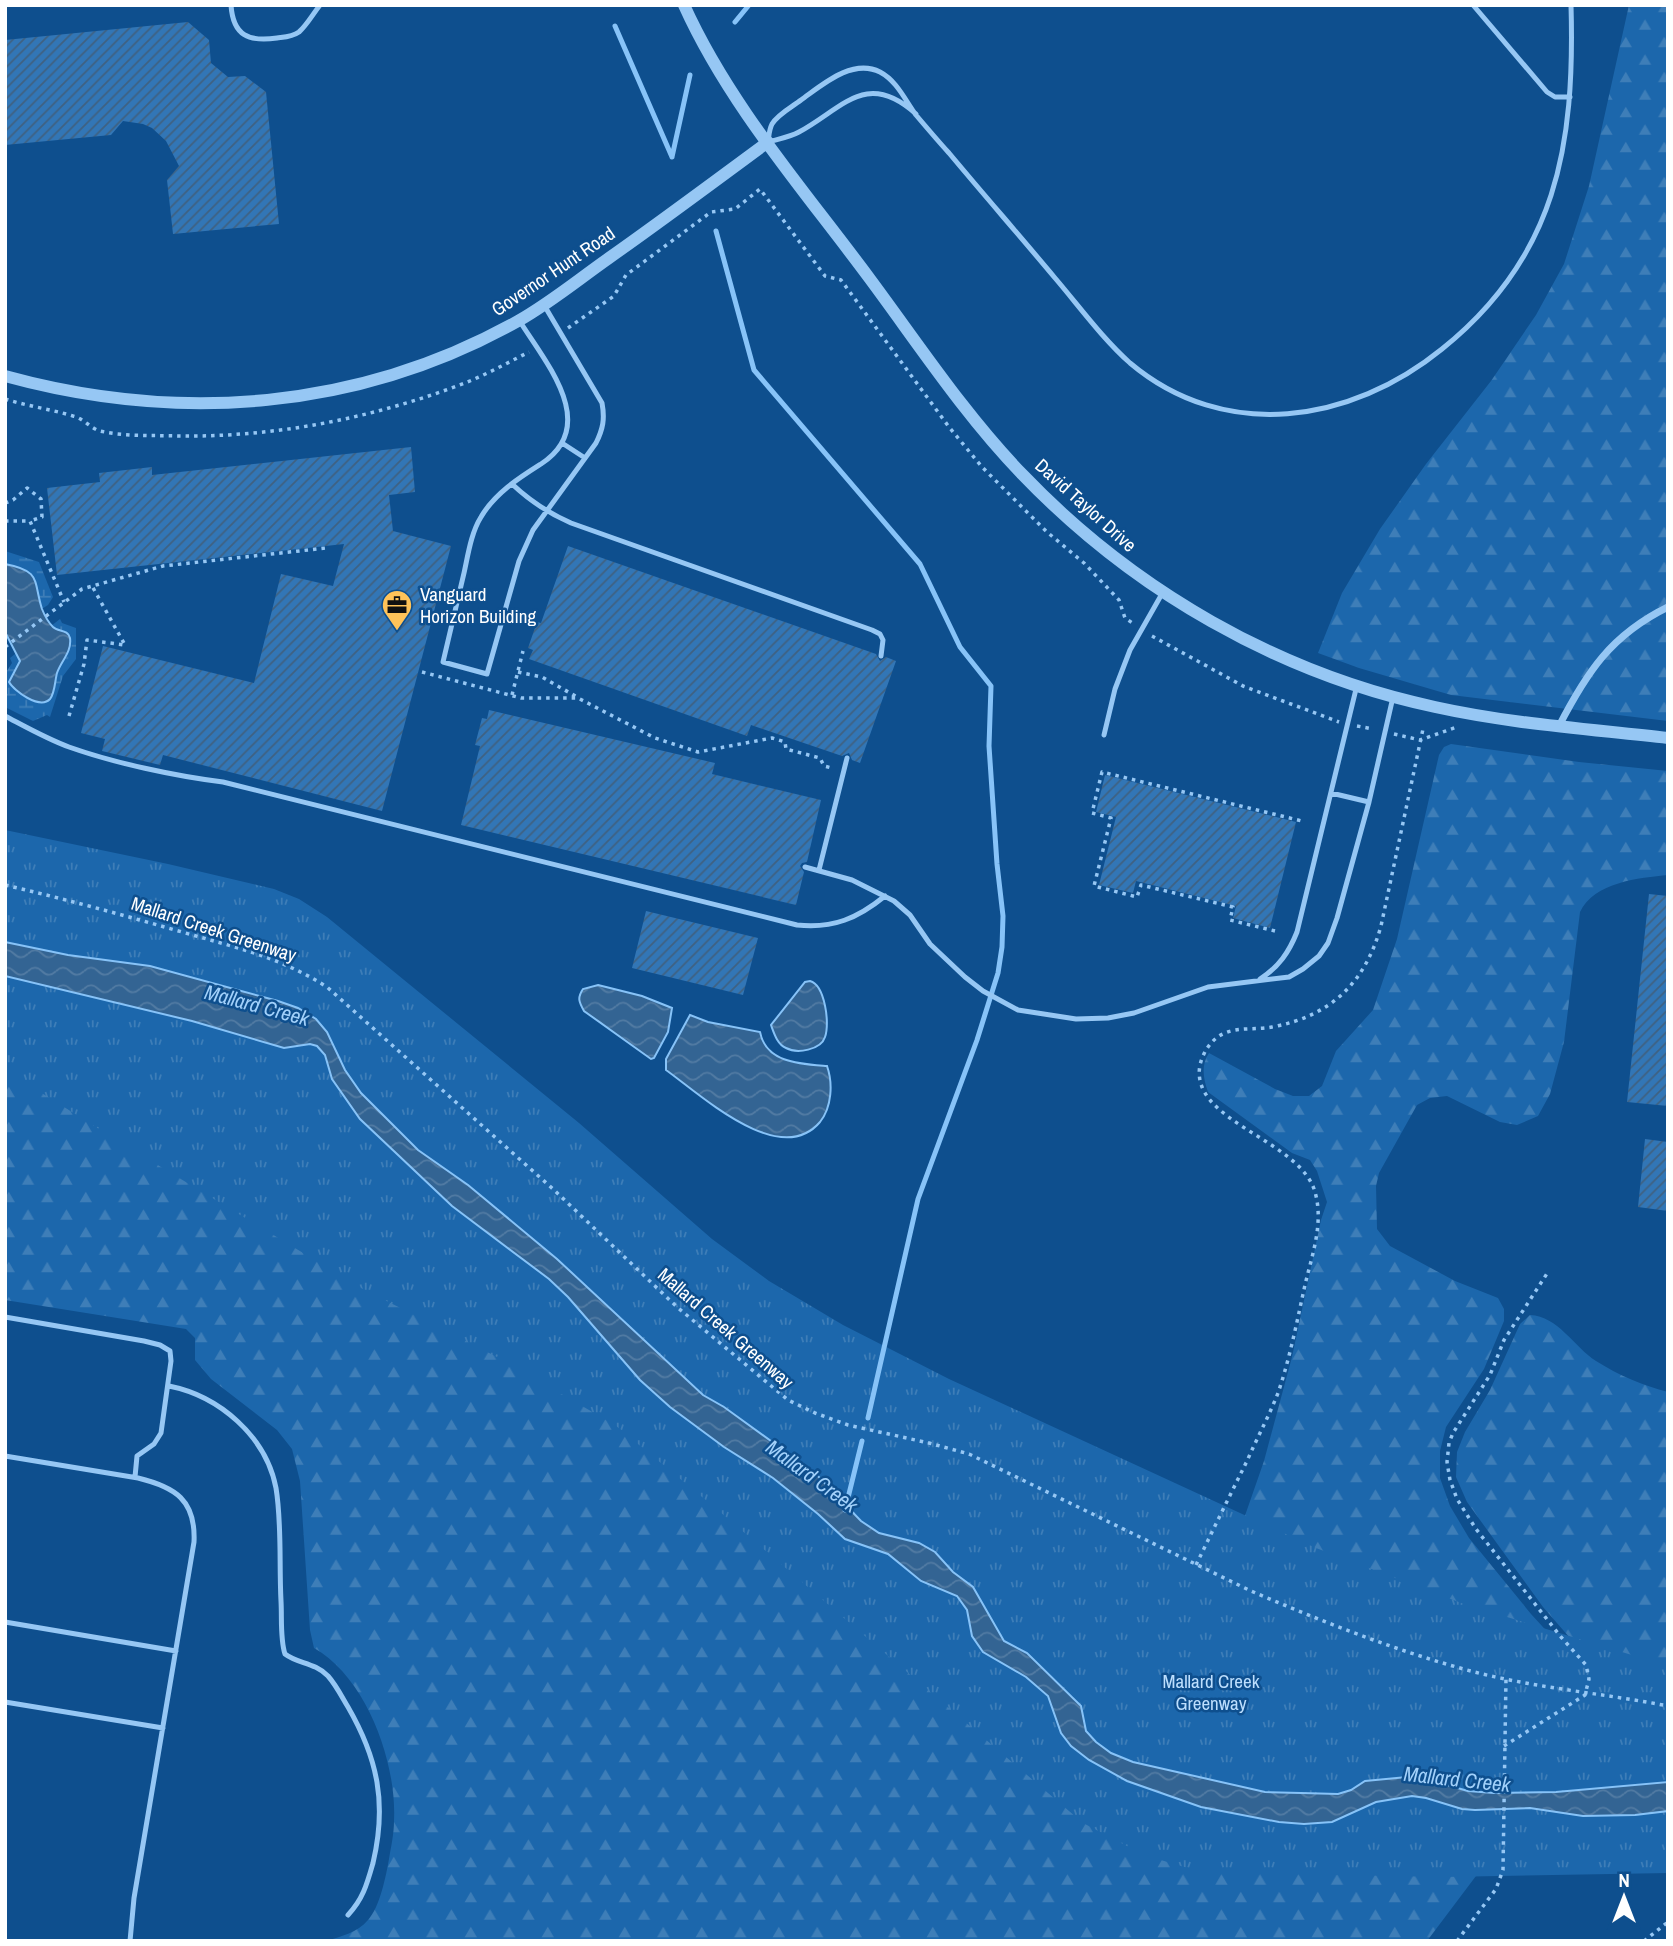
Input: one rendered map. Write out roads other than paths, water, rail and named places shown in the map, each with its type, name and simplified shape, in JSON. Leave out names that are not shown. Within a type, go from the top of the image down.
[{"type":"street","name":"David Taylor Drive","points":[[684,5],[716,66],[768,142],[965,407],[1000,451],[1051,503],[1121,563],[1163,592],[1241,638],[1272,653],[1392,697],[1472,714],[1668,738]]},
{"type":"street","name":"Governor Hunt Road","points":[[5,376],[120,400],[191,404],[276,400],[352,386],[403,372],[480,340],[519,320],[768,142]]},
{"type":"street","points":[[1559,726],[1580,686],[1610,646],[1633,628],[1668,607]]},
{"type":"lane","points":[[231,5],[233,21],[239,31],[251,38],[265,40],[296,33],[320,5]]},
{"type":"lane","points":[[1473,5],[1547,92],[1555,97],[1570,97]]},
{"type":"lane","points":[[916,114],[894,99],[876,95],[856,96],[837,105],[799,132],[768,142],[771,126],[778,117],[829,80],[846,71],[865,69],[882,74],[895,86],[1100,331],[1130,362],[1161,384],[1199,402],[1253,414],[1287,415],[1341,406],[1390,384],[1440,352],[1485,310],[1522,259],[1547,211],[1562,158],[1570,97],[1571,5]]},
{"type":"lane","points":[[519,320],[555,377],[568,414],[562,443],[544,462],[490,503],[476,528],[443,662],[488,674],[519,561],[533,530],[596,443],[602,430],[604,416],[601,403],[544,304]]},
{"type":"lane","points":[[562,443],[585,458]]},
{"type":"lane","points":[[512,484],[527,499],[571,523],[872,630],[880,634],[883,640],[881,656]]},
{"type":"lane","points":[[1104,735],[1115,689],[1130,650],[1163,592]]},
{"type":"lane","points":[[1258,981],[1273,971],[1283,959],[1297,932],[1357,685]]},
{"type":"lane","points":[[805,867],[852,880],[886,896],[910,915],[930,944],[965,977],[983,991],[1018,1010],[1076,1019],[1108,1018],[1134,1013],[1208,987],[1277,980],[1296,973],[1319,956],[1328,943],[1369,802],[1392,697]]},
{"type":"lane","points":[[5,716],[45,737],[86,752],[480,844],[797,925],[828,926],[846,921],[865,912],[886,896]]},
{"type":"lane","points":[[819,870],[847,758]]},
{"type":"lane","points":[[1331,793],[1369,802]]},
{"type":"lane","points":[[5,1317],[167,1348],[171,1356],[169,1386],[161,1433],[154,1444],[137,1455],[135,1477]]},
{"type":"lane","points":[[169,1386],[190,1392],[220,1407],[242,1425],[260,1449],[275,1486],[285,1654],[313,1664],[330,1679],[356,1721],[371,1752],[379,1793],[379,1833],[363,1896],[348,1915]]},
{"type":"lane","points":[[5,1456],[159,1483],[185,1501],[192,1515],[194,1542],[130,1941]]},
{"type":"lane","points":[[5,1622],[176,1651]]},
{"type":"lane","points":[[5,1702],[163,1728]]},
{"type":"water","points":[[5,564],[31,574],[47,618],[55,629],[67,633],[70,638],[53,693],[46,702],[28,698],[9,682],[20,661],[5,632]]},
{"type":"water","name":"Mallard Creek","points":[[5,942],[68,955],[150,966],[278,1001],[298,1008],[316,1019],[327,1032],[345,1070],[361,1093],[418,1150],[468,1185],[557,1259],[703,1395],[724,1407],[815,1473],[861,1521],[879,1533],[919,1543],[935,1552],[953,1572],[973,1587],[1004,1641],[1027,1653],[1081,1706],[1086,1731],[1111,1753],[1133,1762],[1265,1792],[1338,1794],[1365,1781],[1407,1777],[1468,1791],[1494,1793],[1556,1792],[1668,1782],[1668,1811],[1583,1816],[1530,1808],[1475,1810],[1412,1796],[1376,1802],[1332,1822],[1304,1824],[1201,1807],[1127,1781],[1089,1760],[1071,1746],[1061,1733],[1048,1696],[1026,1677],[983,1652],[972,1636],[967,1610],[957,1596],[921,1581],[888,1554],[845,1539],[773,1478],[724,1447],[670,1407],[640,1380],[549,1279],[452,1206],[360,1119],[332,1079],[325,1055],[317,1046],[310,1044],[284,1048],[192,1021],[5,976]]},
{"type":"water","points":[[810,981],[823,997],[827,1023],[825,1037],[814,1048],[791,1050],[780,1044],[771,1025],[805,982]]},
{"type":"water","points":[[598,985],[642,996],[672,1008],[668,1032],[654,1058],[651,1059],[584,1011],[579,1000],[581,992]]},
{"type":"water","points":[[690,1015],[708,1022],[760,1032],[769,1050],[786,1060],[827,1066],[830,1095],[820,1122],[803,1134],[784,1137],[763,1133],[720,1110],[666,1070],[666,1059]]},
{"type":"waterway","points":[[735,22],[749,5]]},
{"type":"waterway","points":[[615,26],[672,157]]},
{"type":"waterway","points":[[672,157],[690,75]]},
{"type":"waterway","points":[[716,231],[754,370],[920,564],[960,647],[991,686],[989,746],[1003,916],[998,973],[977,1040],[918,1199],[868,1418]]},
{"type":"waterway","name":"Mallard Creek","points":[[845,1510],[862,1441]]},
{"type":"place","name":"Vanguard Horizon Building","points":[[397,632]]},
{"type":"park label","name":"Mallard Creek Greenway","points":[[1211,1692]]}]
